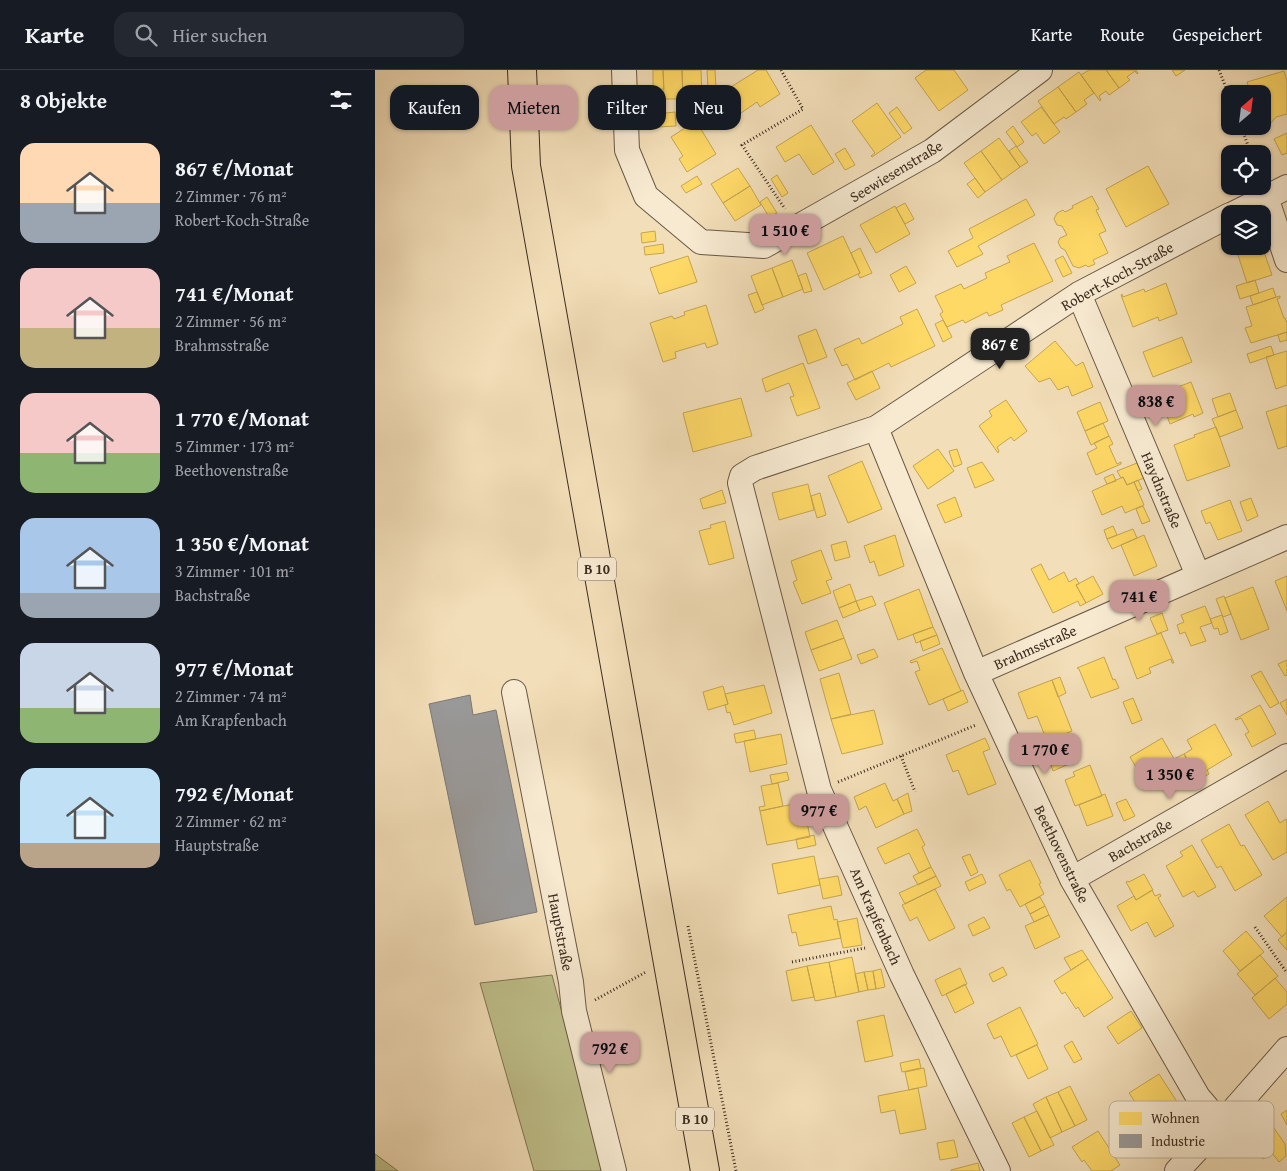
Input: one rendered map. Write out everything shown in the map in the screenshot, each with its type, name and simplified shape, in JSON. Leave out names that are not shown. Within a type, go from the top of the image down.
[{"type":"main road","name":"B 10","points":[[522,70],[526,166],[666,962],[705,1171]]},
{"type":"street","name":"Seewiesenstraße","points":[[624,70],[627,150],[647,196],[701,242],[764,246],[932,151],[1040,70]]},
{"type":"street","name":"Robert-Koch-Straße","points":[[1250,205],[1287,187]]},
{"type":"street","points":[[1266,197],[1287,260]]},
{"type":"street","name":"Robert-Koch-Straße","points":[[742,476],[755,468],[876,428],[1079,294],[1221,219]]},
{"type":"street","name":"Haydnstraße","points":[[1079,294],[1198,575]]},
{"type":"street","name":"Beethovenstraße","points":[[876,428],[976,672],[1072,879],[1201,1101]]},
{"type":"street","name":"Am Krapfenbach","points":[[742,476],[740,483],[741,492],[819,790],[888,943],[998,1171]]},
{"type":"street","name":"Brahmsstraße","points":[[976,672],[1287,537]]},
{"type":"street","name":"Hauptstraße","points":[[515,692],[571,982],[574,1011],[614,1171]]},
{"type":"street","name":"Bachstraße","points":[[1072,879],[1287,756]]},
{"type":"street","points":[[1241,1101],[1287,1048]]},
{"type":"street","points":[[1177,1171],[1189,1158]]},
{"type":"path","points":[[781,70],[803,109],[742,145],[797,227]]},
{"type":"path","points":[[1219,70],[1225,85]]},
{"type":"path","points":[[819,790],[996,717]]},
{"type":"path","points":[[901,756],[915,792]]},
{"type":"path","points":[[1255,927],[1287,973]]},
{"type":"path","points":[[792,962],[888,943]]},
{"type":"path","points":[[574,1011],[666,962]]},
{"type":"green space","points":[[552,975],[604,1171],[534,1171],[480,983]]},
{"type":"green space","points":[[375,1154],[398,1171],[375,1171]]},
{"type":"building: Wohnen","points":[[653,70],[663,70],[664,85],[653,85]]},
{"type":"building: Wohnen","points":[[663,70],[682,70],[683,85],[676,85],[676,99],[666,99],[666,85],[664,85]]},
{"type":"building: Wohnen","points":[[682,70],[701,70],[702,85],[683,85]]},
{"type":"building: Wohnen","points":[[707,70],[715,70],[716,85],[708,85]]},
{"type":"building: Wohnen","points":[[758,70],[766,70],[780,94],[760,107],[757,102],[741,113],[741,85],[734,85]]},
{"type":"building: Wohnen","points":[[926,70],[954,70],[968,90],[939,111],[915,78]]},
{"type":"building: Wohnen","points":[[1089,70],[1106,70],[1119,88],[1109,95],[1106,91],[1099,96],[1100,101],[1081,75]]},
{"type":"building: Wohnen","points":[[1106,70],[1136,70],[1138,73],[1135,71],[1127,77],[1130,80],[1119,88]]},
{"type":"building: Wohnen","points":[[1172,70],[1185,70],[1176,76]]},
{"type":"building: Wohnen","points":[[1284,71],[1287,81],[1287,114],[1276,117],[1271,122],[1271,85],[1248,85],[1247,82]]},
{"type":"building: Wohnen","points":[[1079,72],[1094,93],[1084,100],[1087,104],[1076,112],[1058,87]]},
{"type":"building: Wohnen","points":[[1058,87],[1076,112],[1054,124],[1038,101]]},
{"type":"building: Wohnen","points":[[877,103],[901,137],[872,157],[875,153],[852,121]]},
{"type":"building: Wohnen","points":[[897,107],[912,128],[904,134],[889,113]]},
{"type":"building: Wohnen","points":[[1041,107],[1060,132],[1044,144],[1036,133],[1032,136],[1021,122]]},
{"type":"building: Wohnen","points":[[675,112],[676,126],[666,127],[666,113]]},
{"type":"building: Wohnen","points":[[811,125],[834,162],[813,175],[799,154],[785,162],[776,147]]},
{"type":"building: Wohnen","points":[[1013,126],[1024,142],[1017,147],[1006,132]]},
{"type":"building: Wohnen","points":[[682,130],[701,130],[716,154],[687,172],[679,159],[683,156],[671,137]]},
{"type":"building: Wohnen","points":[[1287,133],[1287,153],[1282,155],[1274,139]]},
{"type":"building: Wohnen","points":[[999,138],[1020,167],[1002,180],[981,151]]},
{"type":"building: Wohnen","points":[[1016,146],[1028,162],[1020,167],[1009,151]]},
{"type":"building: Wohnen","points":[[845,148],[855,165],[845,170],[835,154]]},
{"type":"building: Wohnen","points":[[981,151],[1002,180],[985,192],[964,163]]},
{"type":"building: Wohnen","points":[[1148,166],[1169,204],[1126,227],[1106,189]]},
{"type":"building: Wohnen","points":[[738,168],[750,186],[723,203],[711,184]]},
{"type":"building: Wohnen","points":[[777,175],[788,193],[782,197],[771,179]]},
{"type":"building: Wohnen","points":[[697,176],[702,184],[686,193],[681,186]]},
{"type":"building: Wohnen","points":[[975,178],[985,192],[978,198],[967,184]]},
{"type":"building: Wohnen","points":[[750,186],[761,205],[735,221],[723,203]]},
{"type":"building: Wohnen","points":[[1092,196],[1099,209],[1096,210],[1106,231],[1099,234],[1108,253],[1093,260],[1095,264],[1079,268],[1073,266],[1065,250],[1061,248],[1058,242],[1060,238],[1067,235],[1062,226],[1057,225],[1054,219],[1057,213],[1063,210],[1065,212],[1073,208],[1072,206]]},
{"type":"building: Wohnen","points":[[767,197],[777,213],[769,217],[760,202]]},
{"type":"building: Wohnen","points":[[1026,199],[1035,215],[978,246],[983,254],[957,267],[948,251],[973,238],[969,229]]},
{"type":"building: Wohnen","points":[[905,203],[914,219],[905,224],[896,208]]},
{"type":"building: Wohnen","points":[[895,206],[910,234],[876,253],[860,225]]},
{"type":"building: Wohnen","points":[[655,231],[656,241],[642,243],[641,233]]},
{"type":"building: Wohnen","points":[[843,236],[860,273],[824,290],[807,253]]},
{"type":"building: Wohnen","points":[[1034,243],[1053,281],[1001,305],[1003,310],[989,316],[987,312],[965,323],[963,320],[947,327],[940,314],[943,312],[935,296],[961,284],[964,289],[987,278],[985,273],[1010,262],[1007,256]]},
{"type":"building: Wohnen","points":[[663,244],[664,253],[645,255],[644,247]]},
{"type":"building: Wohnen","points":[[860,248],[872,273],[860,278],[858,274],[860,273],[851,253]]},
{"type":"building: Wohnen","points":[[1238,255],[1265,255],[1272,275],[1247,283]]},
{"type":"building: Wohnen","points":[[688,256],[697,282],[659,294],[650,268]]},
{"type":"building: Wohnen","points":[[1063,256],[1072,273],[1063,277],[1055,260]]},
{"type":"building: Wohnen","points":[[792,260],[803,289],[783,297],[772,268]]},
{"type":"building: Wohnen","points":[[906,266],[916,283],[899,292],[890,275]]},
{"type":"building: Wohnen","points":[[772,268],[783,297],[762,305],[751,276]]},
{"type":"building: Wohnen","points":[[806,273],[812,291],[804,293],[798,276]]},
{"type":"building: Wohnen","points":[[1255,280],[1259,293],[1240,299],[1236,286]]},
{"type":"building: Wohnen","points":[[1166,283],[1177,314],[1159,321],[1158,317],[1133,327],[1121,295],[1123,297],[1144,289],[1145,292]]},
{"type":"building: Wohnen","points":[[1273,288],[1276,297],[1253,305],[1250,296]]},
{"type":"building: Wohnen","points":[[757,292],[764,309],[755,313],[748,295]]},
{"type":"building: Wohnen","points":[[1280,296],[1277,299],[1287,323],[1287,332],[1251,343],[1245,328],[1252,326],[1246,307]]},
{"type":"building: Wohnen","points":[[706,305],[718,344],[707,348],[705,343],[675,352],[676,358],[663,362],[650,323],[672,316],[674,319],[685,315],[684,312]]},
{"type":"building: Wohnen","points":[[917,309],[935,346],[891,367],[889,363],[855,380],[847,364],[842,366],[834,349],[859,338],[862,344],[903,324],[900,317]]},
{"type":"building: Wohnen","points":[[943,320],[952,337],[943,342],[935,324]]},
{"type":"building: Wohnen","points":[[816,329],[827,357],[808,364],[798,336]]},
{"type":"building: Wohnen","points":[[1287,332],[1287,340],[1280,342],[1278,335]]},
{"type":"building: Wohnen","points":[[1182,337],[1192,362],[1153,377],[1143,352]]},
{"type":"building: Wohnen","points":[[1055,341],[1076,366],[1083,362],[1093,387],[1072,396],[1068,386],[1058,390],[1050,378],[1039,382],[1025,366]]},
{"type":"building: Wohnen","points":[[1271,346],[1274,355],[1250,363],[1247,354]]},
{"type":"building: Wohnen","points":[[1287,351],[1287,385],[1276,389],[1266,357]]},
{"type":"building: Wohnen","points":[[803,363],[820,408],[797,416],[790,397],[794,396],[789,383],[766,392],[762,379]]},
{"type":"building: Wohnen","points":[[872,371],[880,388],[856,400],[847,383]]},
{"type":"building: Wohnen","points":[[1191,382],[1203,413],[1194,417],[1193,414],[1170,424],[1159,394]]},
{"type":"building: Wohnen","points":[[1230,393],[1236,410],[1218,417],[1212,399]]},
{"type":"building: Wohnen","points":[[741,398],[752,436],[693,452],[683,413]]},
{"type":"building: Wohnen","points":[[1006,400],[1027,431],[1014,441],[1011,437],[997,447],[998,453],[979,426],[992,416],[989,411]]},
{"type":"building: Wohnen","points":[[1100,402],[1108,421],[1085,431],[1077,412]]},
{"type":"building: Wohnen","points":[[1287,405],[1287,446],[1278,449],[1266,412]]},
{"type":"building: Wohnen","points":[[1236,410],[1243,428],[1220,437],[1212,419]]},
{"type":"building: Wohnen","points":[[1103,423],[1109,436],[1091,445],[1085,431]]},
{"type":"building: Wohnen","points":[[1216,427],[1230,466],[1187,481],[1174,445]]},
{"type":"building: Wohnen","points":[[1109,436],[1113,444],[1109,446],[1117,464],[1121,462],[1121,464],[1096,475],[1087,453],[1097,448],[1094,443]]},
{"type":"building: Wohnen","points":[[938,449],[954,471],[928,489],[913,466]]},
{"type":"building: Wohnen","points":[[957,449],[962,464],[954,467],[949,451]]},
{"type":"building: Wohnen","points":[[862,461],[882,509],[848,523],[828,476]]},
{"type":"building: Wohnen","points":[[982,462],[994,480],[975,488],[967,468]]},
{"type":"building: Wohnen","points":[[1137,463],[1144,478],[1127,485],[1117,471]]},
{"type":"building: Wohnen","points":[[1113,474],[1116,481],[1107,484],[1104,478]]},
{"type":"building: Wohnen","points":[[1123,477],[1127,485],[1134,482],[1144,505],[1125,513],[1122,506],[1102,515],[1092,491]]},
{"type":"building: Wohnen","points":[[1138,480],[1142,489],[1138,491],[1134,482]]},
{"type":"building: Wohnen","points":[[808,484],[814,510],[779,520],[772,493]]},
{"type":"building: Wohnen","points":[[722,490],[726,503],[703,509],[700,499]]},
{"type":"building: Wohnen","points":[[820,493],[826,515],[817,518],[811,496]]},
{"type":"building: Wohnen","points":[[955,497],[962,516],[945,523],[937,505]]},
{"type":"building: Wohnen","points":[[1251,498],[1258,516],[1247,521],[1240,502]]},
{"type":"building: Wohnen","points":[[1230,500],[1242,531],[1218,540],[1210,522],[1206,524],[1201,511]]},
{"type":"building: Wohnen","points":[[1143,506],[1150,521],[1142,524],[1136,509]]},
{"type":"building: Wohnen","points":[[725,521],[734,558],[709,565],[699,531],[711,528],[710,525]]},
{"type":"building: Wohnen","points":[[1113,526],[1117,535],[1107,539],[1104,530]]},
{"type":"building: Wohnen","points":[[1133,529],[1137,538],[1112,549],[1107,539]]},
{"type":"building: Wohnen","points":[[895,535],[904,566],[879,576],[874,561],[870,563],[864,546]]},
{"type":"building: Wohnen","points":[[1144,535],[1157,566],[1134,576],[1121,545]]},
{"type":"building: Wohnen","points":[[846,541],[850,557],[835,561],[831,545]]},
{"type":"building: Wohnen","points":[[821,550],[832,579],[826,581],[831,593],[802,604],[793,582],[797,580],[791,561]]},
{"type":"building: Wohnen","points":[[1041,564],[1049,580],[1064,572],[1069,582],[1076,578],[1079,584],[1076,585],[1086,603],[1080,606],[1078,601],[1053,613],[1031,569]]},
{"type":"building: Wohnen","points":[[1093,576],[1103,594],[1086,603],[1076,585]]},
{"type":"building: Wohnen","points":[[1287,576],[1287,611],[1275,581]]},
{"type":"building: Wohnen","points":[[850,584],[856,601],[839,608],[833,591]]},
{"type":"building: Wohnen","points":[[1253,587],[1269,629],[1241,640],[1225,598]]},
{"type":"building: Wohnen","points":[[919,589],[933,627],[898,640],[884,603]]},
{"type":"building: Wohnen","points":[[872,596],[876,605],[860,611],[856,601]]},
{"type":"building: Wohnen","points":[[1224,596],[1231,614],[1223,617],[1216,599]]},
{"type":"building: Wohnen","points":[[856,601],[860,611],[843,618],[839,608]]},
{"type":"building: Wohnen","points":[[1205,606],[1212,623],[1200,627],[1206,641],[1191,646],[1185,632],[1180,634],[1177,625],[1184,622],[1181,615]]},
{"type":"building: Wohnen","points":[[1162,613],[1168,630],[1157,634],[1150,618]]},
{"type":"building: Wohnen","points":[[1222,615],[1228,632],[1220,635],[1218,628],[1214,629],[1210,619]]},
{"type":"building: Wohnen","points":[[837,620],[844,638],[811,650],[805,632]]},
{"type":"building: Wohnen","points":[[933,627],[937,635],[916,643],[913,634]]},
{"type":"building: Wohnen","points":[[1161,633],[1174,663],[1172,663],[1171,659],[1149,668],[1151,673],[1137,679],[1125,647]]},
{"type":"building: Wohnen","points":[[937,635],[940,644],[923,651],[920,641]]},
{"type":"building: Wohnen","points":[[844,638],[852,659],[819,671],[811,650]]},
{"type":"building: Wohnen","points":[[942,648],[961,691],[929,705],[915,672],[920,670],[917,661],[911,663],[910,661]]},
{"type":"building: Wohnen","points":[[874,649],[878,657],[861,664],[857,655]]},
{"type":"building: Wohnen","points":[[1104,657],[1113,680],[1115,679],[1119,688],[1091,698],[1077,668]]},
{"type":"building: Wohnen","points":[[1287,660],[1287,675],[1285,676],[1278,664]]},
{"type":"building: Wohnen","points":[[1261,671],[1279,703],[1270,708],[1251,676]]},
{"type":"building: Wohnen","points":[[839,673],[851,714],[831,719],[820,679]]},
{"type":"building: Wohnen","points":[[1060,677],[1066,693],[1058,697],[1052,680]]},
{"type":"building: Wohnen","points":[[1052,680],[1072,731],[1047,741],[1037,716],[1028,719],[1018,693]]},
{"type":"building: Wohnen","points":[[764,685],[772,713],[734,725],[730,712],[727,713],[725,705],[728,704],[725,694]]},
{"type":"building: Wohnen","points":[[723,686],[728,704],[708,710],[703,692]]},
{"type":"building: Wohnen","points":[[963,690],[968,702],[948,711],[943,699]]},
{"type":"building: Wohnen","points":[[1133,698],[1142,720],[1132,724],[1123,702]]},
{"type":"building: Wohnen","points":[[1287,699],[1287,715],[1280,703]]},
{"type":"building: Wohnen","points":[[1260,705],[1276,734],[1252,747],[1245,734],[1249,732],[1241,718],[1235,719]]},
{"type":"building: Wohnen","points":[[874,710],[883,744],[842,754],[831,719]]},
{"type":"building: Wohnen","points":[[1215,724],[1232,755],[1207,770],[1209,774],[1198,780],[1184,754],[1192,749],[1187,740]]},
{"type":"building: Wohnen","points":[[754,730],[756,739],[736,743],[734,734]]},
{"type":"building: Wohnen","points":[[781,734],[787,764],[750,772],[744,741]]},
{"type":"building: Wohnen","points":[[985,738],[990,749],[983,752],[996,784],[968,795],[958,770],[953,772],[946,755]]},
{"type":"building: Wohnen","points":[[1162,738],[1184,776],[1158,790],[1145,765],[1137,769],[1130,757]]},
{"type":"building: Wohnen","points":[[1184,754],[1198,780],[1189,785],[1174,759]]},
{"type":"building: Wohnen","points":[[1067,755],[1071,763],[1053,771],[1050,762]]},
{"type":"building: Wohnen","points":[[1090,765],[1102,796],[1075,806],[1065,780],[1075,776],[1073,772]]},
{"type":"building: Wohnen","points":[[787,772],[789,780],[772,784],[770,775]]},
{"type":"building: Wohnen","points":[[778,783],[783,806],[760,811],[759,807],[765,806],[761,786]]},
{"type":"building: Wohnen","points":[[885,783],[893,801],[897,799],[904,814],[876,828],[866,806],[859,810],[854,797]]},
{"type":"building: Wohnen","points":[[908,793],[912,811],[904,814],[897,799]]},
{"type":"building: Wohnen","points":[[1105,794],[1113,816],[1087,826],[1079,805]]},
{"type":"building: Wohnen","points":[[1126,799],[1135,816],[1124,821],[1116,803]]},
{"type":"building: Wohnen","points":[[1268,801],[1280,823],[1286,819],[1287,822],[1287,852],[1273,860],[1245,815]]},
{"type":"building: Wohnen","points":[[803,802],[810,837],[767,845],[760,811]]},
{"type":"building: Wohnen","points":[[1229,824],[1241,846],[1244,845],[1262,875],[1235,891],[1221,866],[1217,868],[1201,840]]},
{"type":"building: Wohnen","points":[[917,829],[925,845],[922,847],[931,867],[919,873],[909,853],[885,864],[877,848]]},
{"type":"building: Wohnen","points":[[814,835],[816,845],[798,849],[796,839]]},
{"type":"building: Wohnen","points":[[1192,845],[1216,887],[1198,897],[1194,891],[1183,897],[1166,866],[1183,856],[1180,852]]},
{"type":"building: Wohnen","points":[[970,854],[978,872],[971,876],[962,857]]},
{"type":"building: Wohnen","points":[[814,856],[820,885],[778,894],[772,864]]},
{"type":"building: Wohnen","points":[[1030,860],[1044,894],[1020,907],[1010,889],[1007,891],[999,875]]},
{"type":"building: Wohnen","points":[[931,867],[936,876],[918,885],[913,876]]},
{"type":"building: Wohnen","points":[[982,874],[986,883],[969,891],[965,882]]},
{"type":"building: Wohnen","points":[[1144,874],[1153,890],[1136,900],[1126,882]]},
{"type":"building: Wohnen","points":[[838,876],[842,895],[823,899],[819,879]]},
{"type":"building: Wohnen","points":[[936,876],[941,886],[905,904],[899,893]]},
{"type":"building: Wohnen","points":[[935,889],[955,928],[929,941],[917,917],[910,921],[902,905]]},
{"type":"building: Wohnen","points":[[1152,890],[1155,896],[1160,894],[1161,896],[1158,898],[1174,926],[1155,937],[1147,922],[1131,931],[1117,906],[1134,896],[1136,900]]},
{"type":"building: Wohnen","points":[[1040,897],[1045,906],[1030,914],[1025,904]]},
{"type":"building: Wohnen","points":[[1287,897],[1287,932],[1282,937],[1264,916]]},
{"type":"building: Wohnen","points":[[831,906],[834,920],[837,919],[841,938],[799,946],[796,932],[792,933],[788,915]]},
{"type":"building: Wohnen","points":[[1045,906],[1049,915],[1034,922],[1030,914]]},
{"type":"building: Wohnen","points":[[1049,915],[1060,937],[1035,949],[1025,926]]},
{"type":"building: Wohnen","points":[[984,917],[990,928],[973,936],[968,925]]},
{"type":"building: Wohnen","points":[[857,918],[862,945],[843,948],[837,922]]},
{"type":"building: Wohnen","points":[[1246,931],[1264,952],[1240,971],[1223,951]]},
{"type":"building: Wohnen","points":[[1287,932],[1287,950],[1278,940]]},
{"type":"building: Wohnen","points":[[1082,950],[1088,959],[1071,970],[1064,958]]},
{"type":"building: Wohnen","points":[[1260,955],[1278,976],[1255,995],[1237,974]]},
{"type":"building: Wohnen","points":[[852,957],[859,992],[836,997],[829,962]]},
{"type":"building: Wohnen","points":[[1088,959],[1113,998],[1084,1017],[1078,1007],[1076,1009],[1065,992],[1062,994],[1054,981]]},
{"type":"building: Wohnen","points":[[829,962],[836,997],[815,1001],[807,966]]},
{"type":"building: Wohnen","points":[[807,966],[814,997],[792,1001],[786,971]]},
{"type":"building: Wohnen","points":[[1003,967],[1007,975],[993,982],[989,974]]},
{"type":"building: Wohnen","points":[[960,968],[967,984],[942,996],[935,980]]},
{"type":"building: Wohnen","points":[[881,969],[885,987],[876,989],[873,971]]},
{"type":"building: Wohnen","points":[[873,971],[876,989],[868,990],[864,972]]},
{"type":"building: Wohnen","points":[[864,972],[868,990],[859,992],[855,974]]},
{"type":"building: Wohnen","points":[[1275,978],[1287,992],[1287,1004],[1269,1019],[1252,998]]},
{"type":"building: Wohnen","points":[[965,984],[974,1003],[955,1013],[946,994]]},
{"type":"building: Wohnen","points":[[1020,1007],[1038,1044],[1011,1057],[1001,1036],[994,1039],[987,1024]]},
{"type":"building: Wohnen","points":[[1131,1011],[1142,1028],[1118,1044],[1107,1027]]},
{"type":"building: Wohnen","points":[[884,1015],[893,1056],[865,1062],[857,1021]]},
{"type":"building: Wohnen","points":[[1072,1041],[1082,1059],[1074,1063],[1064,1046]]},
{"type":"building: Wohnen","points":[[1037,1045],[1048,1069],[1028,1079],[1016,1055]]},
{"type":"building: Wohnen","points":[[919,1059],[921,1068],[902,1072],[900,1063]]},
{"type":"building: Wohnen","points":[[924,1068],[927,1086],[909,1090],[905,1072]]},
{"type":"building: Wohnen","points":[[1159,1074],[1177,1101],[1134,1101],[1129,1093]]},
{"type":"building: Wohnen","points":[[1070,1086],[1087,1120],[1075,1126],[1058,1092]]},
{"type":"building: Wohnen","points":[[918,1088],[926,1129],[900,1134],[895,1110],[881,1113],[878,1096]]},
{"type":"building: Wohnen","points":[[1058,1092],[1075,1126],[1062,1132],[1046,1097]]},
{"type":"building: Wohnen","points":[[1046,1097],[1062,1132],[1050,1138],[1033,1104]]},
{"type":"building: Wohnen","points":[[1287,1110],[1287,1125],[1281,1114]]},
{"type":"building: Wohnen","points":[[1037,1111],[1054,1145],[1041,1151],[1024,1117]]},
{"type":"building: Wohnen","points":[[1024,1117],[1041,1151],[1029,1157],[1012,1123]]},
{"type":"building: Wohnen","points":[[1274,1128],[1285,1144],[1286,1156],[1279,1162],[1274,1156]]},
{"type":"building: Wohnen","points":[[1098,1131],[1109,1148],[1109,1158],[1115,1158],[1120,1165],[1111,1171],[1092,1171],[1084,1160],[1082,1162],[1072,1147]]},
{"type":"building: Wohnen","points":[[954,1140],[958,1157],[940,1160],[937,1143]]},
{"type":"building: Wohnen","points":[[978,1163],[980,1171],[951,1171],[951,1170]]},
{"type":"building: Industrie","points":[[470,695],[473,715],[496,710],[537,912],[475,925],[429,704]]}]
